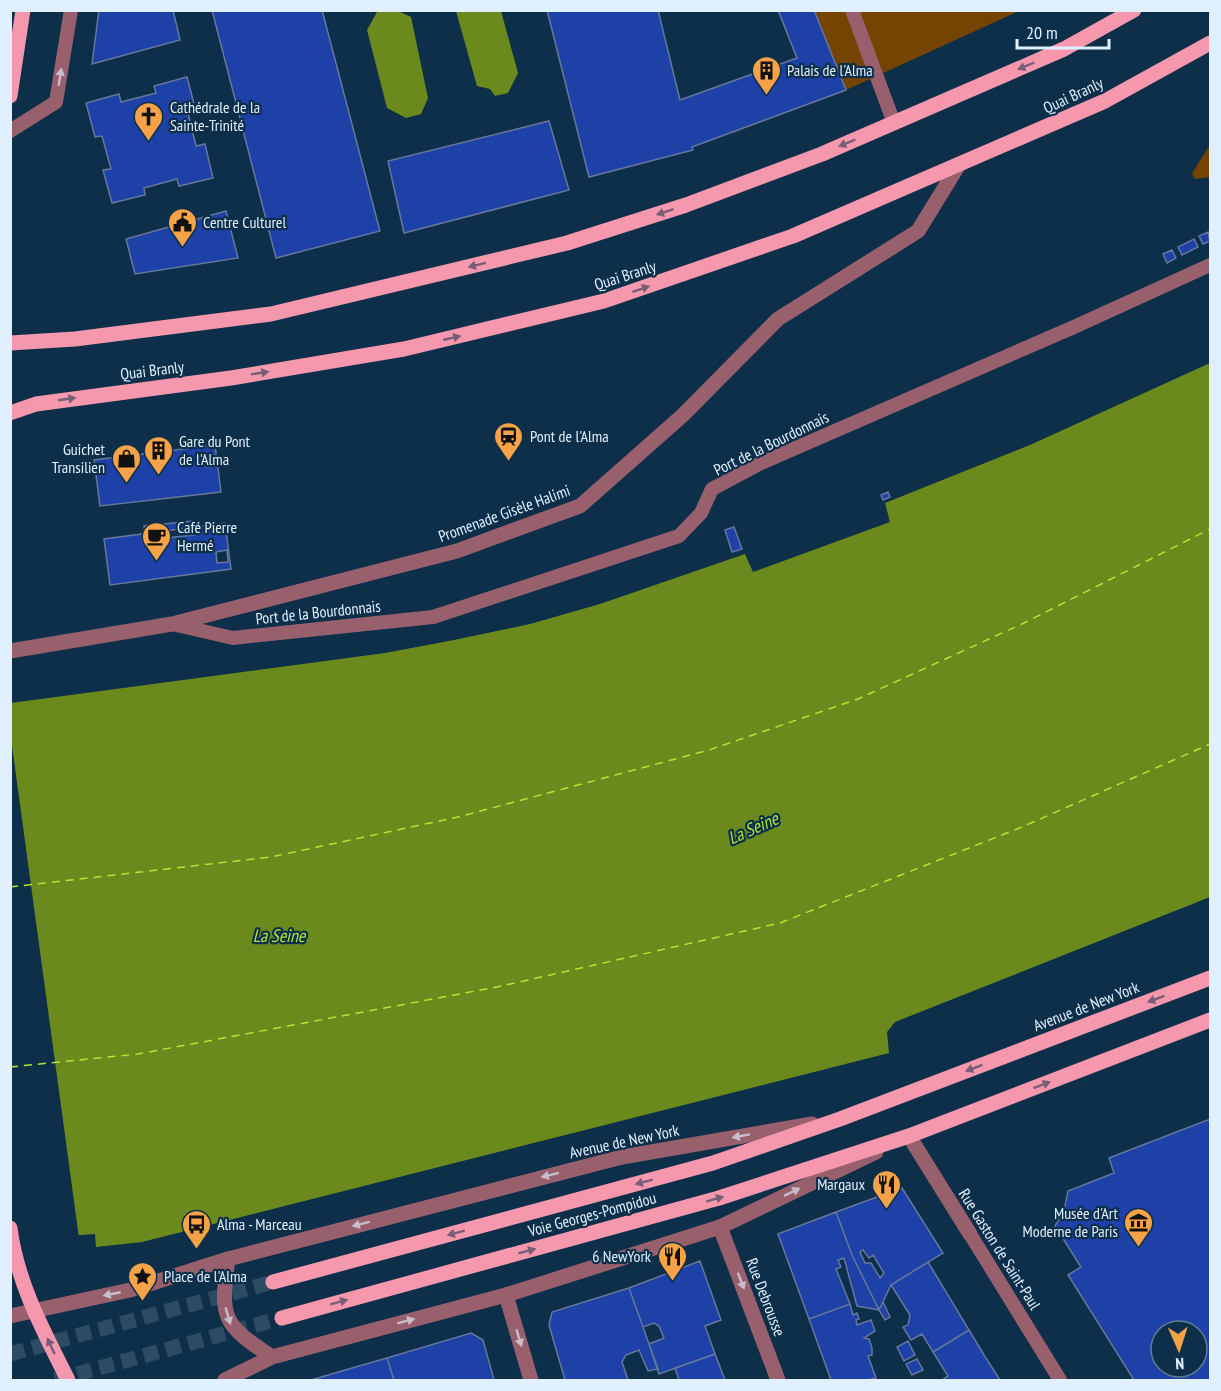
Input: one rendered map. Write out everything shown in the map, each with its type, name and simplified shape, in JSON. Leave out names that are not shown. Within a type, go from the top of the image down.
[{"type":"main road","points":[[10,96],[23,10]]},
{"type":"main road","points":[[10,343],[75,339],[271,314],[567,243],[686,205],[894,123],[1064,49],[1134,10]]},
{"type":"main road","name":"Quai Branly","points":[[10,413],[36,404],[231,378],[404,349],[593,304],[793,236],[1105,101],[1210,43]]},
{"type":"main road","name":"Avenue de New York","points":[[840,1119],[1210,978]]},
{"type":"main road","points":[[909,1136],[1210,1020]]},
{"type":"main road","name":"Voie Georges-Pompidou","points":[[273,1282],[713,1163],[840,1119]]},
{"type":"main road","name":"Voie Georges-Pompidou","points":[[282,1318],[719,1198],[909,1136]]},
{"type":"main road","points":[[10,1228],[13,1250],[24,1286],[68,1380]]},
{"type":"street","name":"Promenade Gisèle Halimi","points":[[10,651],[172,624],[457,551],[580,506],[683,415],[778,319],[918,231],[958,166]]},
{"type":"street","name":"Avenue de New York","points":[[35,1310],[130,1290],[228,1258],[622,1157],[840,1119]]},
{"type":"street","points":[[225,1380],[272,1357],[506,1295],[720,1227],[909,1136]]},
{"type":"street","name":"Rue Gaston de Saint-Paul","points":[[909,1136],[970,1234]]},
{"type":"street","name":"Rue Debrousse","points":[[720,1227],[778,1380]]},
{"type":"street","points":[[228,1258],[224,1290],[225,1311],[231,1326],[272,1357]]},
{"type":"street","points":[[506,1295],[531,1380]]},
{"type":"street","points":[[10,1316],[35,1310]]},
{"type":"lane","points":[[10,131],[56,102],[71,10]]},
{"type":"lane","points":[[852,10],[894,123]]},
{"type":"lane","name":"Port de la Bourdonnais","points":[[172,624],[232,638],[433,617],[679,536],[701,513],[712,489],[759,464],[1074,327],[1210,265]]},
{"type":"lane","name":"Rue Gaston de Saint-Paul","points":[[970,1234],[1060,1380]]},
{"type":"shaded area","points":[[813,11],[1019,11],[846,90]]},
{"type":"shaded area","points":[[1210,145],[1210,177],[1195,179],[1192,173]]},
{"type":"water","points":[[398,11],[411,17],[428,98],[421,114],[406,118],[387,108],[367,30],[377,12]]},
{"type":"water","points":[[456,11],[501,11],[518,73],[508,93],[495,96],[490,89],[477,86]]},
{"type":"water","name":"La Seine","points":[[1210,363],[1210,897],[895,1022],[887,1032],[889,1053],[142,1242],[96,1247],[95,1234],[11,1240],[11,703],[385,653],[454,640],[530,624],[600,604],[745,554],[753,572],[890,522],[885,503],[1030,445]]},
{"type":"pier","points":[[10,731],[79,1238],[10,1243]]},
{"type":"building","points":[[99,10],[173,10],[180,40],[92,64]]},
{"type":"building","points":[[212,10],[322,10],[380,231],[276,258]]},
{"type":"building","name":"Palais de l'Alma","points":[[547,10],[658,10],[680,100],[797,58],[778,10],[814,10],[846,90],[692,147],[693,150],[589,177]]},
{"type":"building","name":"Cathédrale de la Sainte-Trinité","points":[[187,77],[196,111],[188,113],[196,146],[205,144],[213,178],[179,186],[177,179],[144,188],[145,195],[112,203],[103,170],[111,169],[102,136],[95,137],[86,103],[119,94],[121,102],[156,93],[154,86]]},
{"type":"building","points":[[549,121],[569,190],[404,233],[388,161]]},
{"type":"building","name":"Centre Culturel","points":[[226,211],[238,258],[135,274],[126,239]]},
{"type":"building","points":[[1208,232],[1210,241],[1203,244],[1199,236]]},
{"type":"building","points":[[1194,239],[1198,247],[1182,255],[1178,247]]},
{"type":"building","points":[[1172,250],[1176,258],[1167,263],[1163,254]]},
{"type":"building","name":"Gare du Pont de l'Alma","points":[[215,445],[221,492],[100,506],[94,460]]},
{"type":"building","points":[[216,455],[217,466],[206,467],[205,456]]},
{"type":"building","points":[[888,492],[890,497],[883,500],[881,495]]},
{"type":"building","points":[[192,521],[194,535],[146,540],[144,526]]},
{"type":"building","points":[[225,523],[231,569],[110,585],[104,539]]},
{"type":"building","points":[[734,527],[742,549],[732,552],[725,530]]},
{"type":"building","points":[[227,550],[228,562],[217,563],[216,552]]},
{"type":"building","name":"Musée d'Art Moderne de Paris","points":[[1210,1119],[1210,1380],[1134,1380],[1068,1275],[1081,1267],[1055,1226],[1064,1211],[1068,1191],[1114,1173],[1109,1158]]},
{"type":"building","points":[[902,1188],[943,1253],[891,1285],[879,1310],[852,1255],[836,1212]],"holes":[[[863,1250],[869,1258],[873,1255],[884,1273],[880,1278],[871,1263],[865,1263],[860,1252]]]},
{"type":"building","points":[[836,1212],[852,1255],[879,1310],[857,1306],[844,1258],[838,1260],[841,1267],[836,1269],[850,1304],[809,1319],[778,1234]]},
{"type":"building","points":[[700,1261],[721,1320],[705,1326],[715,1354],[659,1374],[649,1344],[664,1338],[659,1326],[654,1323],[643,1327],[629,1288]]},
{"type":"building","points":[[928,1262],[969,1330],[933,1352],[922,1334],[911,1340],[903,1327],[908,1325],[910,1315],[891,1285]]},
{"type":"building","points":[[629,1288],[658,1369],[648,1371],[639,1350],[626,1355],[622,1362],[628,1380],[565,1380],[549,1325],[552,1312]]},
{"type":"building","points":[[883,1302],[890,1317],[885,1320],[879,1310]]},
{"type":"building","points":[[850,1304],[853,1315],[857,1313],[859,1319],[856,1320],[857,1325],[871,1320],[875,1331],[864,1338],[869,1339],[872,1348],[872,1355],[868,1356],[876,1378],[831,1380],[809,1319]]},
{"type":"building","points":[[969,1330],[1000,1380],[942,1380],[948,1376],[933,1352]]},
{"type":"building","points":[[471,1333],[483,1340],[494,1380],[394,1380],[387,1358]]},
{"type":"building","points":[[908,1341],[915,1355],[904,1361],[897,1347]]},
{"type":"building","points":[[715,1354],[725,1380],[679,1380],[675,1368]]},
{"type":"building","points":[[387,1358],[394,1380],[311,1380],[366,1364]]},
{"type":"building","points":[[917,1359],[923,1370],[912,1375],[906,1364]]},
{"type":"ferry route","points":[[10,887],[271,857],[458,817],[709,750],[858,699],[1024,623],[1210,529]]},
{"type":"ferry route","points":[[10,1067],[138,1054],[497,987],[780,923],[1022,827],[1210,744]]},
{"type":"tunnel","points":[[10,1354],[273,1282]]},
{"type":"tunnel","points":[[55,1380],[282,1318]]},
{"type":"place","name":"Palais de l'Alma","points":[[766,96]]},
{"type":"place","name":"Cathédrale de la Sainte-Trinité","points":[[149,142]]},
{"type":"place","name":"Centre Culturel","points":[[182,248]]},
{"type":"place","name":"Pont de l'Alma","points":[[509,462]]},
{"type":"place","name":"Gare du Pont de l'Alma","points":[[158,476]]},
{"type":"place","name":"Guichet Transilien","points":[[126,484]]},
{"type":"place","name":"Café Pierre Hermé","points":[[156,562]]},
{"type":"place","name":"Margaux","points":[[886,1210]]},
{"type":"place","name":"Musée d'Art Moderne de Paris","points":[[1139,1248]]},
{"type":"place","name":"Alma - Marceau","points":[[196,1250]]},
{"type":"place","name":"6 NewYork","points":[[672,1282]]},
{"type":"place","name":"Place de l'Alma","points":[[143,1302]]}]
